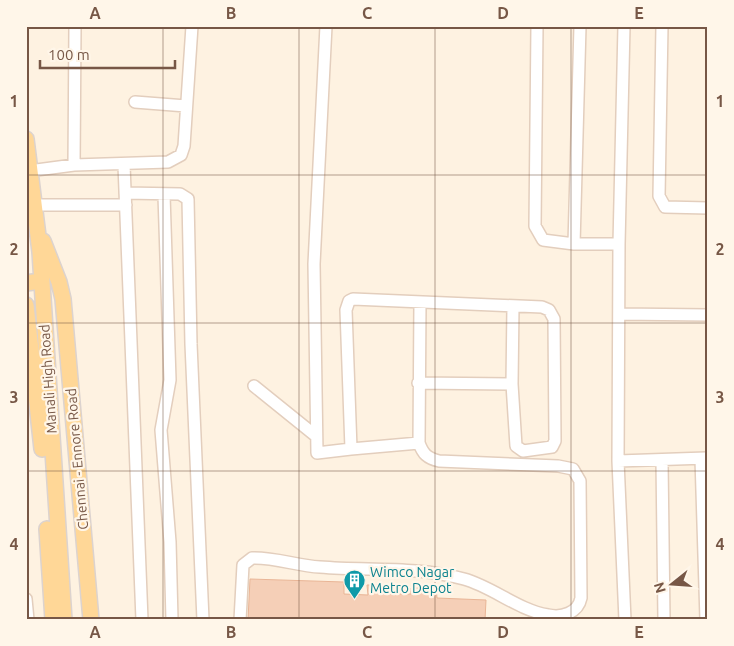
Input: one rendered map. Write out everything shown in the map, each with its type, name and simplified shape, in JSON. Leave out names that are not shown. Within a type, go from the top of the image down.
[{"type":"main road","name":"Manali High Road","points":[[26,139],[34,205],[34,282],[43,301],[64,620]]},
{"type":"main road","name":"Chennai - Ennore Road","points":[[33,231],[46,247],[60,282],[63,299],[91,620]]},
{"type":"main road","points":[[43,301],[63,299]]},
{"type":"main road","name":"Manali High Road","points":[[26,305],[41,438],[53,620]]},
{"type":"main road","points":[[44,328],[66,328]]},
{"type":"street","points":[[74,165],[75,26]]},
{"type":"street","points":[[29,171],[74,165],[124,165],[168,162],[181,155],[184,146],[192,26]]},
{"type":"street","points":[[326,26],[314,264],[317,453],[419,443]]},
{"type":"street","points":[[538,26],[535,226],[543,240],[574,244],[619,244]]},
{"type":"street","points":[[574,244],[580,26]]},
{"type":"street","points":[[624,26],[619,244],[618,461],[625,620]]},
{"type":"street","points":[[662,26],[659,196],[665,207],[708,208]]},
{"type":"street","points":[[135,102],[186,106]]},
{"type":"street","points":[[124,165],[142,620]]},
{"type":"street","points":[[125,193],[184,195],[188,199],[189,204],[191,344],[203,620]]},
{"type":"street","points":[[164,195],[170,380],[161,430],[170,542],[172,620]]},
{"type":"street","points":[[34,205],[126,205]]},
{"type":"street","points":[[351,449],[347,305],[357,298],[513,306],[549,310],[554,319],[555,442],[552,447],[523,451],[516,446],[512,384],[513,306]]},
{"type":"street","points":[[240,620],[243,565],[252,558],[319,568],[409,569],[440,573],[467,580],[540,616],[569,614],[580,606],[582,598],[580,501],[578,474],[573,469],[558,466],[502,465],[431,459],[425,456],[419,443],[420,302]]},
{"type":"street","points":[[619,314],[708,315]]},
{"type":"street","points":[[418,383],[512,384]]},
{"type":"street","points":[[254,386],[316,436]]},
{"type":"street","points":[[618,461],[662,461],[704,458],[706,620]]},
{"type":"street","points":[[662,461],[664,620]]},
{"type":"street","points":[[26,599],[28,620]]},
{"type":"building","name":"Wimco Nagar Metro Depot","points":[[250,579],[344,582],[344,594],[368,595],[367,585],[389,585],[390,594],[411,594],[411,588],[436,588],[437,598],[486,600],[485,620],[248,620]]},
{"type":"place","name":"Wimco Nagar Metro Depot","points":[[354,599]]}]
